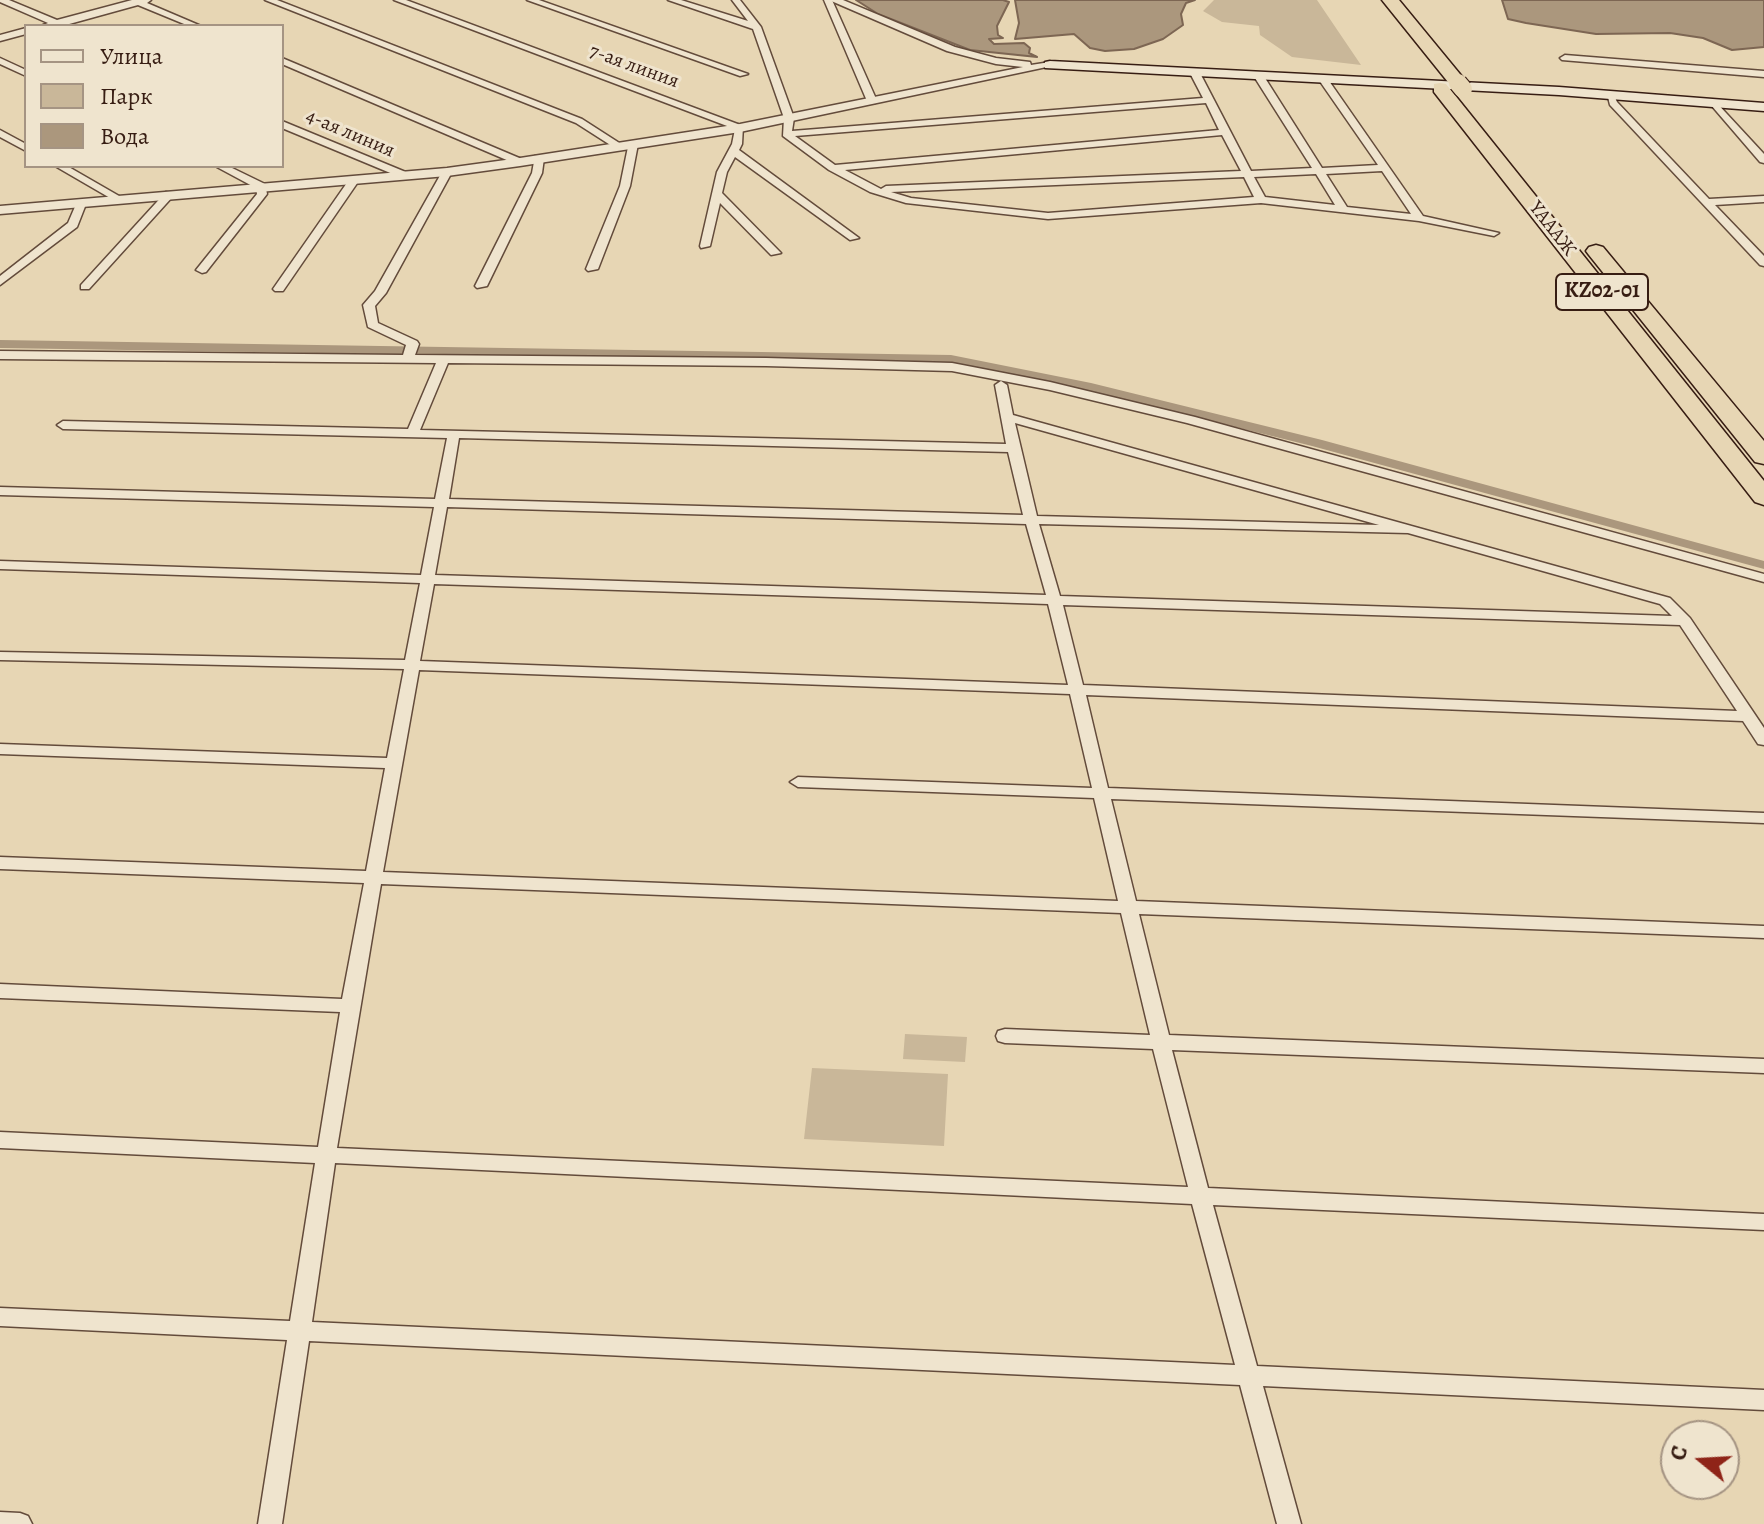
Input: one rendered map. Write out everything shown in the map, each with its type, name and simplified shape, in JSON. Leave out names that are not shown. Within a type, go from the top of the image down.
[{"type":"highway","name":"ҮАААЖ","points":[[1370,0],[1449,85],[1764,457]]},
{"type":"highway","name":"ҮАААЖ","points":[[1390,0],[1449,85],[1764,497]]},
{"type":"main road","points":[[1050,65],[1610,95],[1764,107]]},
{"type":"street","points":[[2,0],[59,24],[140,1],[192,24]]},
{"type":"street","points":[[269,0],[579,121],[626,145]]},
{"type":"street","name":"7-ая линия","points":[[398,0],[740,128]]},
{"type":"street","points":[[531,0],[743,74]]},
{"type":"street","points":[[672,0],[757,27]]},
{"type":"street","points":[[736,0],[757,27],[789,118],[786,134]]},
{"type":"street","points":[[828,0],[872,101]]},
{"type":"street","points":[[834,0],[923,39],[974,57],[1050,65]]},
{"type":"street","points":[[0,38],[24,32]]},
{"type":"street","points":[[1565,58],[1764,74]]},
{"type":"street","points":[[0,61],[24,72]]},
{"type":"street","points":[[284,62],[520,162]]},
{"type":"street","points":[[2,211],[447,172],[520,162],[740,128],[1050,65]]},
{"type":"street","points":[[1196,75],[1261,200]]},
{"type":"street","points":[[1260,78],[1343,209]]},
{"type":"street","points":[[1324,80],[1419,218]]},
{"type":"street","points":[[1610,95],[1613,103],[1764,263]]},
{"type":"street","points":[[786,134],[1209,100]]},
{"type":"street","points":[[1714,103],[1764,160]]},
{"type":"street","name":"4-ая линия","points":[[284,125],[404,175]]},
{"type":"street","points":[[705,246],[722,172],[740,128]]},
{"type":"street","points":[[833,168],[1226,132]]},
{"type":"street","points":[[0,133],[24,147]]},
{"type":"street","points":[[786,134],[833,168],[874,190],[910,201],[1048,216],[1261,200],[1419,218],[1494,233]]},
{"type":"street","points":[[592,269],[625,186],[626,145]]},
{"type":"street","points":[[733,151],[854,238]]},
{"type":"street","points":[[481,286],[537,173],[539,158]]},
{"type":"street","points":[[64,168],[121,200]]},
{"type":"street","points":[[224,168],[261,186]]},
{"type":"street","points":[[874,190],[1384,168]]},
{"type":"street","points":[[410,352],[372,325],[369,305],[380,293],[447,172]]},
{"type":"street","points":[[279,289],[355,179]]},
{"type":"street","points":[[202,270],[262,194],[261,186]]},
{"type":"street","points":[[85,287],[170,194]]},
{"type":"street","points":[[718,195],[775,253]]},
{"type":"street","points":[[1706,202],[1764,199]]},
{"type":"street","points":[[0,282],[66,231],[81,204]]},
{"type":"street","points":[[0,355],[410,352],[444,359],[952,367],[1191,420],[1764,578]]},
{"type":"street","points":[[413,432],[444,359]]},
{"type":"street","points":[[1001,385],[1031,519],[1103,792],[1199,1194],[1289,1524]]},
{"type":"street","points":[[1007,417],[1665,601],[1685,621],[1764,740]]},
{"type":"street","points":[[63,425],[1014,448]]},
{"type":"street","points":[[270,1524],[350,1006],[454,433]]},
{"type":"street","points":[[0,491],[1405,530]]},
{"type":"street","points":[[0,565],[1685,621]]},
{"type":"street","points":[[0,656],[411,665],[1748,716]]},
{"type":"street","points":[[0,749],[393,763]]},
{"type":"street","points":[[798,782],[1764,818]]},
{"type":"street","points":[[0,863],[1764,932]]},
{"type":"street","points":[[0,991],[350,1006]]},
{"type":"street","points":[[1005,1036],[1764,1066]]},
{"type":"street","points":[[0,1140],[1764,1222]]},
{"type":"street","points":[[0,1317],[1764,1400]]},
{"type":"street","points":[[0,1523],[20,1524]]},
{"type":"green space","points":[[1214,0],[1317,0],[1361,65],[1292,57],[1260,35],[1259,26],[1222,22],[1203,11]]},
{"type":"green space","points":[[905,1034],[967,1037],[965,1062],[903,1059]]},
{"type":"green space","points":[[812,1068],[948,1074],[944,1146],[804,1139]]},
{"type":"water","points":[[856,0],[1003,0],[1009,2],[997,26],[998,35],[1003,38],[989,39],[994,44],[1024,43],[1030,48],[1029,53],[1037,57],[970,50],[878,14]]},
{"type":"water","points":[[1015,0],[1195,0],[1186,3],[1181,14],[1183,25],[1163,39],[1134,49],[1105,51],[1090,48],[1074,34],[1015,39],[1019,23]]},
{"type":"water","points":[[1502,0],[1764,0],[1764,47],[1732,50],[1703,38],[1670,33],[1596,34],[1526,23],[1508,19]]},
{"type":"waterway","points":[[0,344],[951,359],[1091,387],[1317,443],[1763,565]]}]
